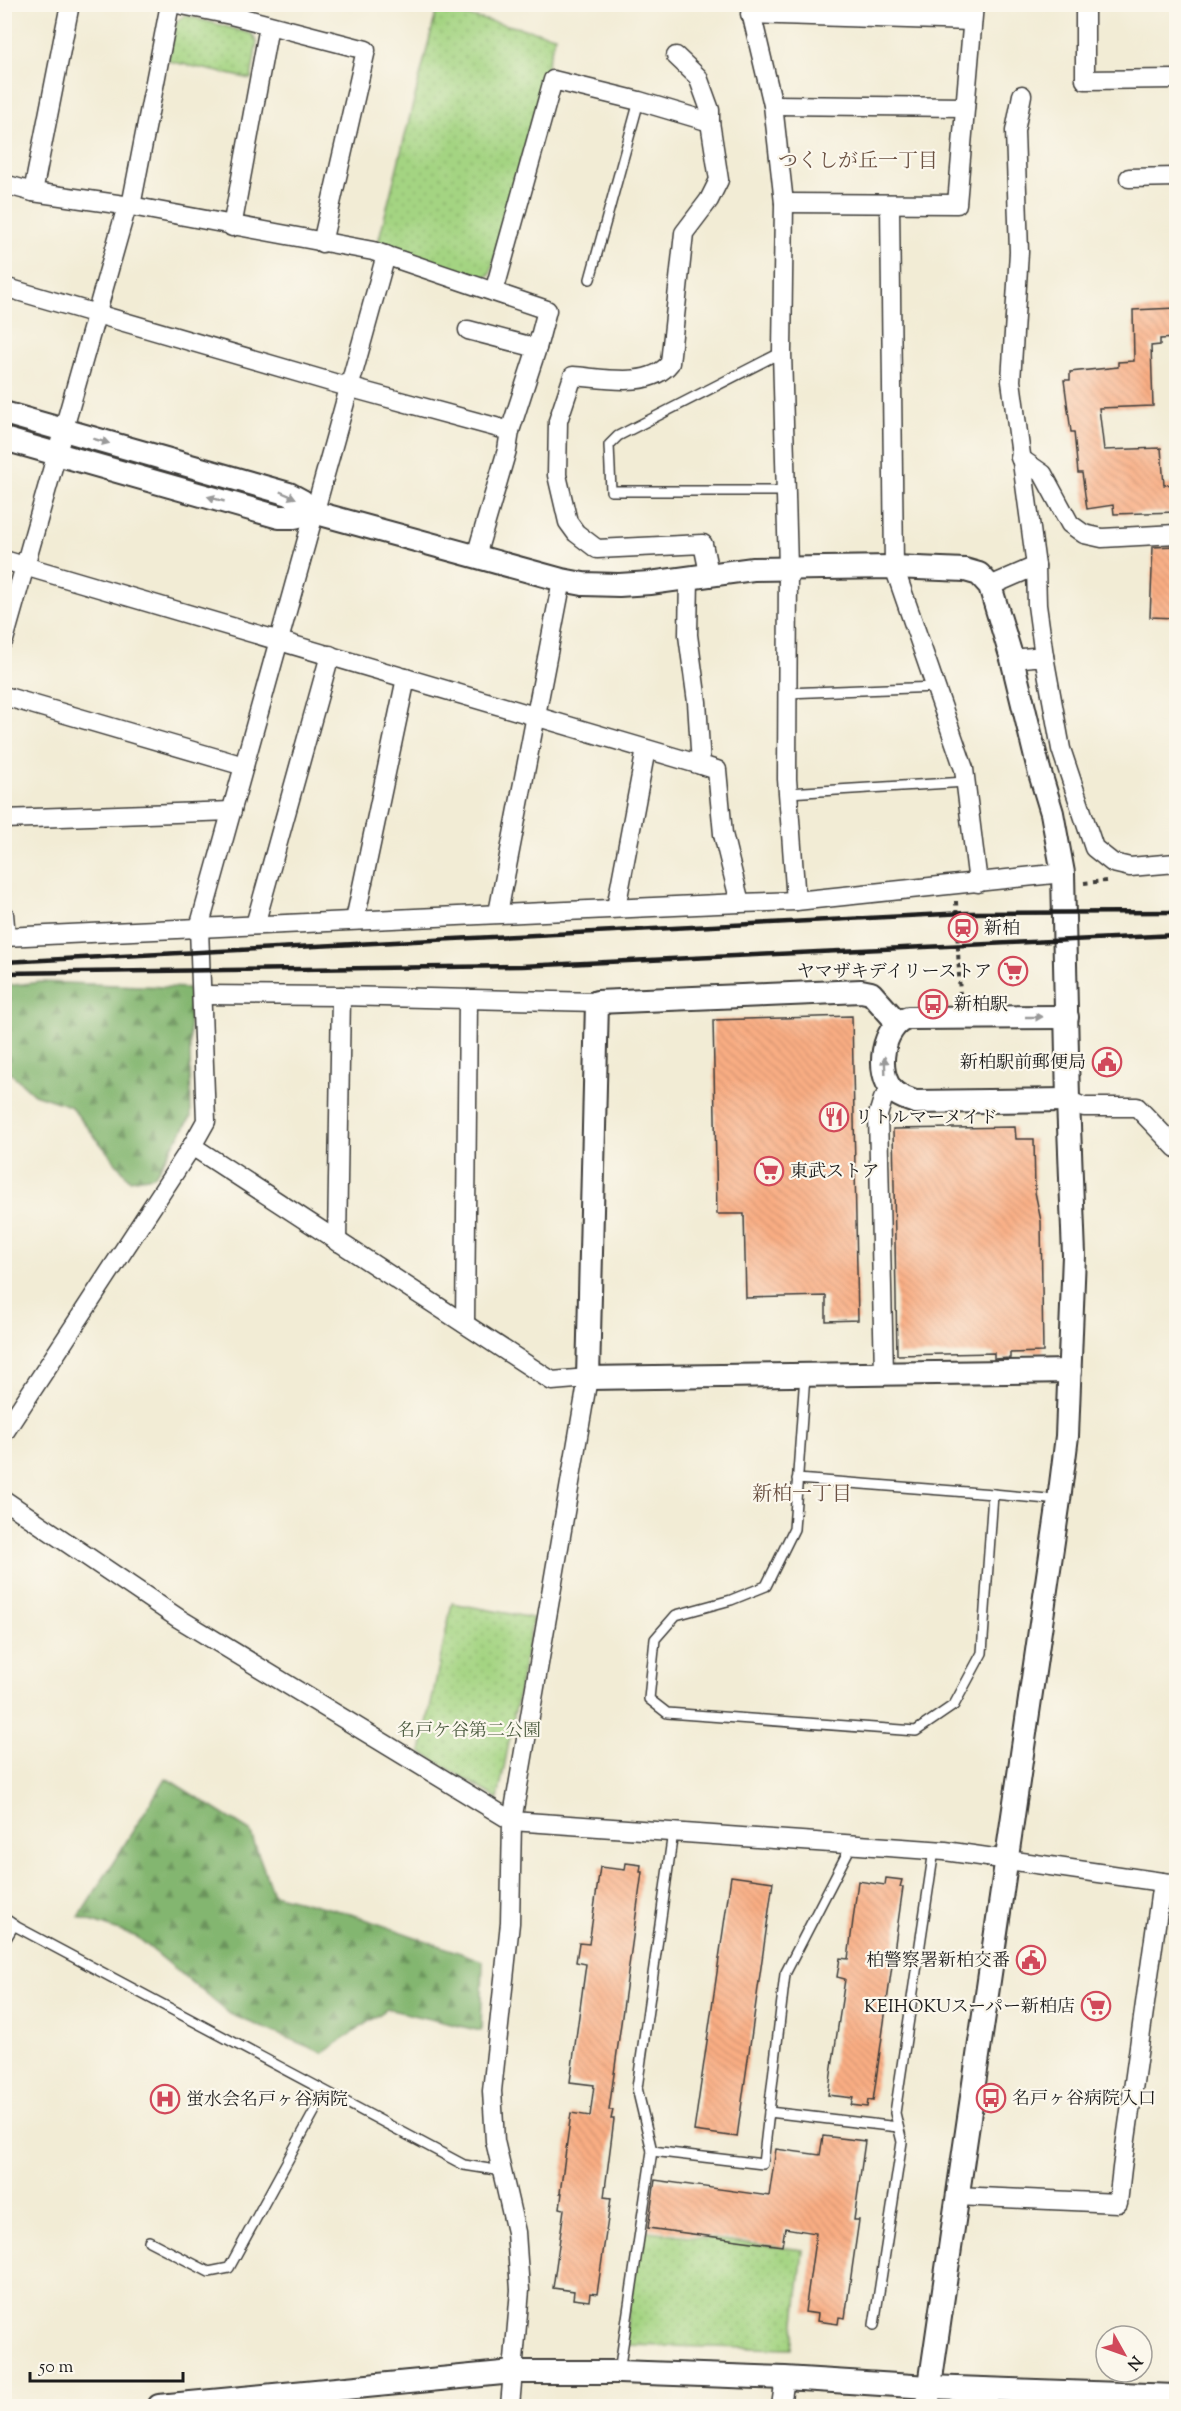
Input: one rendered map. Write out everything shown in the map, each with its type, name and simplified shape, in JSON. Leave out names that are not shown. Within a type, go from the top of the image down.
[{"type":"street","points":[[33,192],[70,4]]},
{"type":"street","points":[[4,640],[129,206],[170,4]]},
{"type":"street","points":[[177,4],[366,50],[322,243]]},
{"type":"street","points":[[1085,4],[1085,80],[1176,79]]},
{"type":"street","points":[[784,203],[957,204],[973,13],[750,9],[773,105],[784,203],[782,352],[784,491],[788,567],[788,793],[796,901]]},
{"type":"street","points":[[232,227],[269,26]]},
{"type":"street","points":[[676,56],[698,77],[710,110],[719,180],[710,200],[684,233],[670,363],[663,372],[631,380],[573,376],[558,422],[555,452],[557,475],[568,522],[576,533],[597,549],[703,544],[688,636],[697,702],[701,765]]},
{"type":"street","points":[[494,292],[553,80],[639,101],[710,122]]},
{"type":"street","points":[[1023,95],[1015,131],[1019,252],[1011,381],[1036,566],[1037,605],[1061,749],[1094,848],[1113,863],[1130,867],[1176,863]]},
{"type":"street","points":[[773,105],[965,107]]},
{"type":"street","points":[[1129,178],[1176,177]]},
{"type":"street","points":[[4,184],[33,192],[129,206],[386,255],[547,310],[510,431],[507,450],[476,556]]},
{"type":"street","points":[[890,204],[894,567],[964,769],[978,883]]},
{"type":"street","points":[[4,1433],[192,1146],[206,1121],[199,928],[386,255]]},
{"type":"street","points":[[4,286],[348,387],[510,431]]},
{"type":"street","points":[[468,330],[537,348]]},
{"type":"street","points":[[4,413],[289,494],[302,501],[313,512],[583,584],[619,585],[788,567],[894,567],[965,570],[979,574],[990,586],[1012,659],[1052,813],[1062,873],[1074,1255],[1067,1436],[1059,1500],[928,2397]]},
{"type":"street","points":[[4,439],[279,517],[295,517],[313,512]]},
{"type":"street","points":[[1020,458],[1043,474],[1070,524],[1084,534],[1102,538],[1176,534]]},
{"type":"street","points":[[4,560],[717,770],[723,834],[740,903]]},
{"type":"street","points":[[990,586],[1036,566]]},
{"type":"street","points":[[498,913],[562,580]]},
{"type":"street","points":[[255,925],[330,655]]},
{"type":"street","points":[[1012,659],[1044,656]]},
{"type":"street","points":[[355,920],[406,678]]},
{"type":"street","points":[[4,696],[244,766]]},
{"type":"street","points":[[616,908],[646,749]]},
{"type":"street","points":[[4,819],[232,811]]},
{"type":"street","points":[[4,914],[5,937],[796,901],[1062,873]]},
{"type":"street","points":[[202,996],[341,996],[597,1002],[861,991],[871,993],[897,1023]]},
{"type":"street","points":[[337,1242],[341,996]]},
{"type":"street","points":[[465,1324],[468,999]]},
{"type":"street","points":[[510,2406],[520,2290],[516,2232],[495,2141],[492,2091],[510,1923],[512,1821],[588,1378],[597,1002]]},
{"type":"street","points":[[1067,1017],[908,1018],[897,1023],[886,1040],[885,1077],[893,1090],[915,1102],[1068,1101],[1084,1107],[1137,1107],[1176,1148]]},
{"type":"street","points":[[884,1373],[878,1115],[883,1100],[893,1090]]},
{"type":"street","points":[[192,1146],[552,1381],[588,1378],[1070,1371]]},
{"type":"street","points":[[4,1500],[178,1618],[512,1821],[934,1850],[1169,1883],[1118,2203],[957,2196]]},
{"type":"street","points":[[159,2406],[513,2373],[619,2372],[785,2378],[928,2397],[1176,2396]]},
{"type":"street","points":[[781,2406],[785,2378]]},
{"type":"lane","points":[[590,279],[639,101]]},
{"type":"lane","points":[[782,352],[618,436],[609,445],[610,491],[784,491]]},
{"type":"lane","points":[[787,693],[936,687]]},
{"type":"lane","points":[[788,793],[966,782]]},
{"type":"lane","points":[[804,1375],[794,1529],[766,1586],[731,1600],[676,1615],[655,1639],[648,1699],[667,1713],[916,1731],[954,1705],[982,1653],[993,1494]]},
{"type":"lane","points":[[797,1479],[1059,1500]]},
{"type":"lane","points":[[619,2372],[652,2151],[637,2088],[673,1832]]},
{"type":"lane","points":[[652,2151],[763,2164],[785,1974],[852,1844]]},
{"type":"lane","points":[[874,2325],[902,2142],[895,2113],[934,1850]]},
{"type":"lane","points":[[4,1918],[464,2165],[502,2171]]},
{"type":"lane","points":[[4,1942],[14,1925]]},
{"type":"lane","points":[[149,2241],[209,2272],[228,2268],[325,2092]]},
{"type":"lane","points":[[769,2112],[898,2127]]},
{"type":"path","points":[[956,885],[960,1017]]},
{"type":"green space","points":[[437,9],[555,36],[490,275],[479,278],[378,243]]},
{"type":"green space","points":[[185,15],[252,34],[257,42],[251,79],[168,61],[177,21]]},
{"type":"green space","points":[[41,982],[189,988],[191,1117],[154,1176],[130,1180],[70,1106],[34,1094],[5,1068],[5,986]]},
{"type":"green space","name":"名戸ケ谷第二公園","points":[[452,1603],[533,1618],[498,1799],[421,1752]]},
{"type":"green space","points":[[166,1778],[250,1831],[273,1894],[348,1913],[483,1961],[481,2031],[387,2009],[323,2053],[230,2014],[137,1937],[79,1917]]},
{"type":"green space","points":[[640,2230],[803,2250],[792,2349],[624,2345]]},
{"type":"building","points":[[1176,308],[1176,338],[1160,339],[1160,345],[1151,346],[1153,406],[1099,408],[1104,450],[1161,448],[1164,485],[1176,484],[1176,512],[1114,514],[1113,505],[1087,509],[1082,473],[1078,473],[1074,432],[1071,432],[1064,380],[1070,380],[1070,372],[1118,367],[1118,362],[1134,361],[1133,310]]},
{"type":"building","points":[[1176,546],[1176,618],[1150,617],[1153,547]]},
{"type":"building","points":[[852,1016],[858,1320],[826,1321],[826,1296],[746,1298],[744,1214],[717,1214],[713,1020]]},
{"type":"building","points":[[1015,1127],[1016,1139],[1034,1139],[1035,1192],[1041,1221],[1043,1352],[1010,1353],[1010,1358],[994,1359],[994,1353],[897,1355],[893,1129]]},
{"type":"building","points":[[626,1863],[641,1865],[640,1872],[642,1872],[609,2110],[613,2110],[611,2119],[614,2119],[604,2197],[611,2198],[597,2294],[590,2293],[589,2301],[573,2299],[574,2291],[553,2288],[564,2209],[560,2208],[562,2193],[560,2193],[571,2113],[590,2116],[594,2085],[570,2082],[586,1964],[576,1962],[579,1943],[589,1944],[600,1867],[625,1870]]},
{"type":"building","points":[[731,1876],[773,1882],[737,2137],[694,2131]]},
{"type":"building","points":[[886,1878],[902,1880],[900,1887],[903,1887],[873,2101],[868,2100],[867,2107],[851,2105],[853,2098],[828,2095],[845,1979],[837,1977],[840,1958],[848,1959],[858,1881],[885,1885]]},
{"type":"building","points":[[823,2136],[865,2141],[854,2220],[859,2220],[845,2318],[839,2317],[838,2324],[817,2321],[818,2314],[805,2312],[816,2233],[785,2228],[782,2246],[648,2228],[655,2180],[769,2196],[776,2149],[820,2155]]},
{"type":"railway","points":[[4,962],[965,913],[1176,912]]},
{"type":"railway","points":[[4,973],[522,966],[1176,935]]},
{"type":"place","name":"新柏","points":[[963,928]]},
{"type":"place","name":"ヤマザキデイリーストア","points":[[1013,971]]},
{"type":"place","name":"新柏駅","points":[[933,1004]]},
{"type":"place","name":"新柏駅前郵便局","points":[[1107,1062]]},
{"type":"place","name":"リトルマーメイド","points":[[834,1117]]},
{"type":"place","name":"東武ストア","points":[[769,1171]]},
{"type":"place","name":"柏警察署新柏交番","points":[[1031,1960]]},
{"type":"place","name":"KEIHOKUスーパー新柏店","points":[[1096,2006]]},
{"type":"place","name":"名戸ヶ谷病院入口","points":[[991,2098]]},
{"type":"place","name":"蛍水会名戸ヶ谷病院","points":[[165,2099]]},
{"type":"district","name":"つくしが丘一丁目","points":[[858,160]]},
{"type":"district","name":"新柏一丁目","points":[[802,1493]]}]
